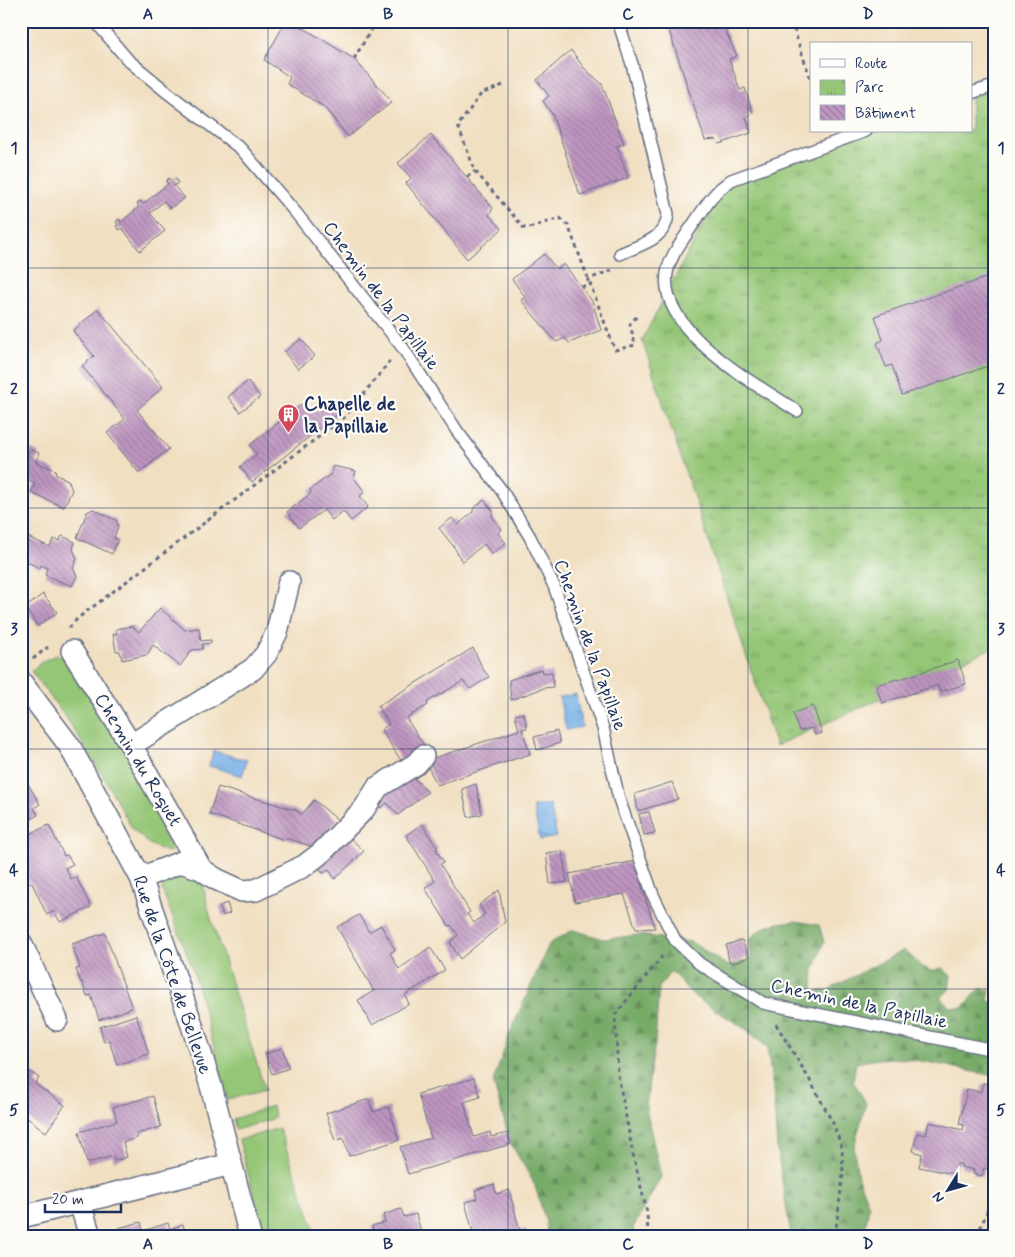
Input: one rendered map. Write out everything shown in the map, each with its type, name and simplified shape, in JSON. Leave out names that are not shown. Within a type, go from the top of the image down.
[{"type":"street","points":[[131,745],[253,669],[266,654],[277,632],[288,582]]},
{"type":"street","name":"Chemin du Roquet","points":[[63,647],[131,745],[202,869]]},
{"type":"street","name":"Rue de la Côte de Bellevue","points":[[21,682],[69,745],[141,878],[208,1077],[250,1236]]},
{"type":"street","points":[[141,878],[181,862],[202,869],[242,891],[256,890],[304,866],[321,853],[364,809],[378,787],[416,764],[423,756]]},
{"type":"street","points":[[21,943],[57,1020]]},
{"type":"street","points":[[21,1217],[231,1164]]},
{"type":"street","points":[[80,1203],[90,1236]]},
{"type":"lane","name":"Chemin de la Papillaie","points":[[95,21],[128,60],[241,149],[296,213],[403,348],[457,431],[507,499],[530,537],[554,586],[603,728],[619,800],[653,895],[676,940],[700,964],[763,1003],[994,1050]]},
{"type":"lane","points":[[618,21],[632,64],[668,214],[667,224],[663,232],[656,238],[620,254]]},
{"type":"lane","points":[[972,93],[994,86]]},
{"type":"lane","points":[[797,411],[719,359],[693,336],[674,308],[667,289],[667,272],[673,254],[717,192],[731,180],[863,132]]},
{"type":"path","points":[[363,21],[373,27]]},
{"type":"path","points":[[354,58],[376,21]]},
{"type":"path","points":[[791,21],[810,77]]},
{"type":"path","points":[[504,85],[480,94],[458,126],[474,171],[524,228],[560,218],[568,224],[615,350],[636,345],[630,324],[639,314]]},
{"type":"path","points":[[468,178],[474,171]]},
{"type":"path","points":[[582,288],[589,279],[616,269]]},
{"type":"path","points":[[67,630],[78,618],[345,417],[380,371],[403,348]]},
{"type":"path","points":[[33,659],[63,647]]},
{"type":"path","points":[[648,1236],[647,1212],[633,1154],[618,1075],[615,1015],[676,940]]},
{"type":"path","points":[[763,1003],[833,1122],[842,1148],[843,1174],[835,1236]]},
{"type":"path","points":[[977,1236],[994,1196]]},
{"type":"green space","points":[[994,77],[994,647],[776,746],[642,340],[722,188],[860,132],[972,132],[972,86]]},
{"type":"green space","points":[[56,655],[69,659],[179,839],[177,849],[167,852],[149,844],[133,830],[103,776],[67,719],[31,671],[43,661]]},
{"type":"green space","points":[[180,873],[202,881],[209,912],[265,1090],[228,1100],[193,970],[162,889],[166,877]]},
{"type":"green space","points":[[795,921],[819,925],[824,942],[814,969],[813,992],[828,990],[904,950],[921,966],[931,971],[942,968],[951,976],[949,990],[941,998],[950,1007],[962,1008],[981,988],[990,990],[988,1000],[994,1004],[994,1076],[906,1059],[879,1059],[856,1063],[853,1081],[866,1103],[854,1147],[858,1178],[869,1206],[864,1236],[791,1236],[777,1149],[773,1090],[767,1047],[747,1030],[695,997],[671,971],[659,987],[655,1044],[646,1108],[661,1177],[633,1228],[635,1236],[547,1236],[546,1222],[534,1183],[511,1144],[493,1082],[510,1033],[549,944],[573,930],[604,939],[639,935],[691,942],[728,966],[751,959],[750,940],[764,927]]},
{"type":"green space","points":[[272,1106],[275,1118],[236,1130],[233,1119]]},
{"type":"green space","points":[[279,1128],[317,1236],[265,1236],[239,1140]]},
{"type":"water","points":[[576,694],[582,727],[566,730],[559,697]]},
{"type":"water","points":[[214,751],[247,760],[242,776],[209,766]]},
{"type":"water","points":[[550,804],[557,837],[540,840],[533,807]]},
{"type":"building","points":[[286,21],[292,21],[354,59],[392,102],[348,137],[324,107],[287,84],[290,77],[264,60]]},
{"type":"building","points":[[666,21],[721,21],[737,56],[729,59],[740,90],[745,88],[753,113],[746,117],[751,133],[719,144],[716,139],[705,140]]},
{"type":"building","points":[[571,50],[584,68],[602,84],[624,144],[617,146],[628,178],[580,195],[552,114],[543,101],[549,96],[537,80]]},
{"type":"building","points":[[431,135],[493,208],[489,215],[502,229],[467,259],[406,183],[411,178],[398,163]]},
{"type":"building","points":[[169,178],[171,181],[175,178],[178,183],[174,186],[185,198],[170,208],[164,201],[150,213],[165,231],[140,251],[122,228],[119,230],[116,222],[119,219],[121,222],[139,207],[137,204],[141,201],[143,204],[168,184],[166,181]]},
{"type":"building","points":[[544,254],[557,269],[564,264],[592,301],[601,330],[569,343],[565,338],[556,342],[521,300],[525,297],[512,279]]},
{"type":"building","points":[[994,275],[994,364],[902,395],[892,365],[886,367],[877,343],[883,340],[875,316]]},
{"type":"building","points":[[98,309],[163,387],[137,410],[169,449],[139,473],[107,433],[125,419],[82,366],[94,356],[73,331]]},
{"type":"building","points":[[301,339],[315,356],[298,369],[284,352]]},
{"type":"building","points":[[248,381],[260,397],[240,412],[228,397]]},
{"type":"building","name":"Chapelle de la Papillaie","points":[[329,403],[338,414],[252,482],[240,467],[257,454],[250,445],[302,404],[308,411],[315,408],[320,411]]},
{"type":"building","points":[[32,450],[39,453],[36,462],[55,470],[56,475],[68,480],[72,490],[64,507],[31,493],[35,483],[21,476],[21,451],[25,453]]},
{"type":"building","points":[[333,466],[356,471],[354,478],[365,492],[360,496],[368,507],[351,521],[343,511],[332,520],[324,510],[299,528],[287,512],[311,493],[310,490],[331,474]]},
{"type":"building","points":[[484,500],[493,511],[492,516],[502,529],[498,533],[506,543],[492,554],[484,544],[462,562],[454,547],[439,528],[452,518],[458,525]]},
{"type":"building","points":[[93,509],[116,520],[118,526],[114,538],[118,540],[112,554],[77,538],[87,512]]},
{"type":"building","points":[[21,534],[50,547],[53,539],[59,541],[62,536],[75,542],[73,549],[77,559],[73,568],[77,576],[72,586],[45,575],[47,568],[41,565],[40,568],[21,559]]},
{"type":"building","points":[[43,594],[57,612],[38,626],[25,608]]},
{"type":"building","points":[[160,608],[185,630],[199,628],[201,641],[211,640],[211,643],[202,644],[203,649],[192,650],[180,666],[153,645],[147,655],[122,660],[120,651],[116,651],[113,634],[117,634],[116,629],[132,626],[139,632]]},
{"type":"building","points":[[473,648],[489,677],[470,689],[463,681],[427,702],[428,705],[406,718],[425,747],[402,762],[381,730],[389,724],[378,706]]},
{"type":"building","points":[[958,660],[966,684],[940,692],[938,685],[882,703],[876,685],[898,680]]},
{"type":"building","points":[[542,669],[543,673],[552,672],[553,687],[544,688],[511,700],[509,680]]},
{"type":"building","points":[[813,706],[822,733],[815,735],[812,728],[799,731],[793,713]]},
{"type":"building","points":[[524,713],[527,728],[522,729],[530,754],[437,785],[425,761],[519,730],[515,715]]},
{"type":"building","points":[[557,731],[560,743],[537,750],[534,737]]},
{"type":"building","points":[[21,773],[40,804],[34,808],[38,815],[21,825]]},
{"type":"building","points":[[413,777],[428,792],[398,815],[387,803],[381,808],[376,802],[388,788]]},
{"type":"building","points":[[672,782],[678,799],[638,811],[635,794]]},
{"type":"building","points":[[476,784],[482,814],[468,817],[462,789]]},
{"type":"building","points":[[218,787],[295,810],[302,814],[314,800],[338,820],[314,847],[286,838],[285,840],[209,814]]},
{"type":"building","points":[[649,812],[655,833],[644,835],[639,814]]},
{"type":"building","points":[[422,824],[444,862],[440,864],[470,912],[467,914],[474,923],[485,914],[479,905],[499,890],[505,922],[460,959],[450,942],[458,935],[451,925],[449,926],[425,888],[435,881],[406,835]]},
{"type":"building","points":[[49,825],[64,856],[67,855],[73,864],[65,868],[71,879],[76,877],[91,907],[60,922],[54,911],[47,915],[32,883],[30,884],[21,867],[21,853],[23,852],[21,838]]},
{"type":"building","points":[[348,836],[364,851],[335,879],[329,870],[323,873],[316,864]]},
{"type":"building","points":[[562,851],[567,882],[550,884],[546,853]]},
{"type":"building","points":[[636,861],[655,928],[636,929],[624,894],[575,902],[569,874]]},
{"type":"building","points":[[227,903],[230,913],[223,916],[219,906]]},
{"type":"building","points":[[359,915],[369,932],[381,925],[395,950],[390,953],[399,969],[430,947],[445,970],[405,995],[409,1004],[372,1025],[358,1000],[374,991],[337,927]]},
{"type":"building","points":[[105,933],[132,1008],[99,1020],[91,995],[87,996],[76,969],[80,968],[72,944]]},
{"type":"building","points":[[742,940],[749,957],[733,963],[729,961],[726,945]]},
{"type":"building","points":[[136,1015],[149,1054],[117,1065],[109,1040],[104,1042],[100,1027]]},
{"type":"building","points":[[282,1048],[289,1068],[272,1074],[265,1054]]},
{"type":"building","points":[[21,1065],[39,1078],[35,1084],[65,1105],[46,1132],[26,1117],[24,1120],[21,1118]]},
{"type":"building","points":[[474,1078],[480,1097],[464,1102],[474,1137],[490,1132],[491,1137],[508,1133],[511,1144],[408,1174],[400,1147],[431,1138],[418,1094]]},
{"type":"building","points":[[983,1083],[994,1085],[994,1170],[984,1168],[982,1176],[973,1174],[974,1170],[961,1167],[961,1164],[957,1164],[954,1174],[919,1167],[922,1154],[913,1151],[917,1133],[926,1135],[929,1122],[963,1130],[964,1125],[959,1124],[967,1089],[981,1092]]},
{"type":"building","points":[[153,1096],[161,1127],[137,1134],[137,1138],[123,1142],[127,1157],[114,1161],[113,1156],[87,1163],[79,1132],[117,1121],[113,1107]]},
{"type":"building","points":[[369,1099],[373,1112],[389,1107],[399,1140],[349,1156],[343,1138],[335,1141],[326,1113]]},
{"type":"building","points":[[494,1184],[496,1194],[509,1190],[520,1231],[526,1229],[527,1236],[474,1236],[465,1202],[477,1199],[475,1190]]},
{"type":"building","points":[[401,1209],[404,1217],[416,1214],[422,1236],[375,1236],[372,1226],[385,1222],[383,1215]]},
{"type":"building","points":[[141,1222],[143,1231],[168,1223],[170,1229],[183,1224],[186,1236],[109,1236],[119,1232],[118,1228]]},
{"type":"building","points":[[925,1230],[926,1236],[907,1236],[907,1232]]},
{"type":"place","name":"Chapelle de la Papillaie","points":[[288,434]]}]
